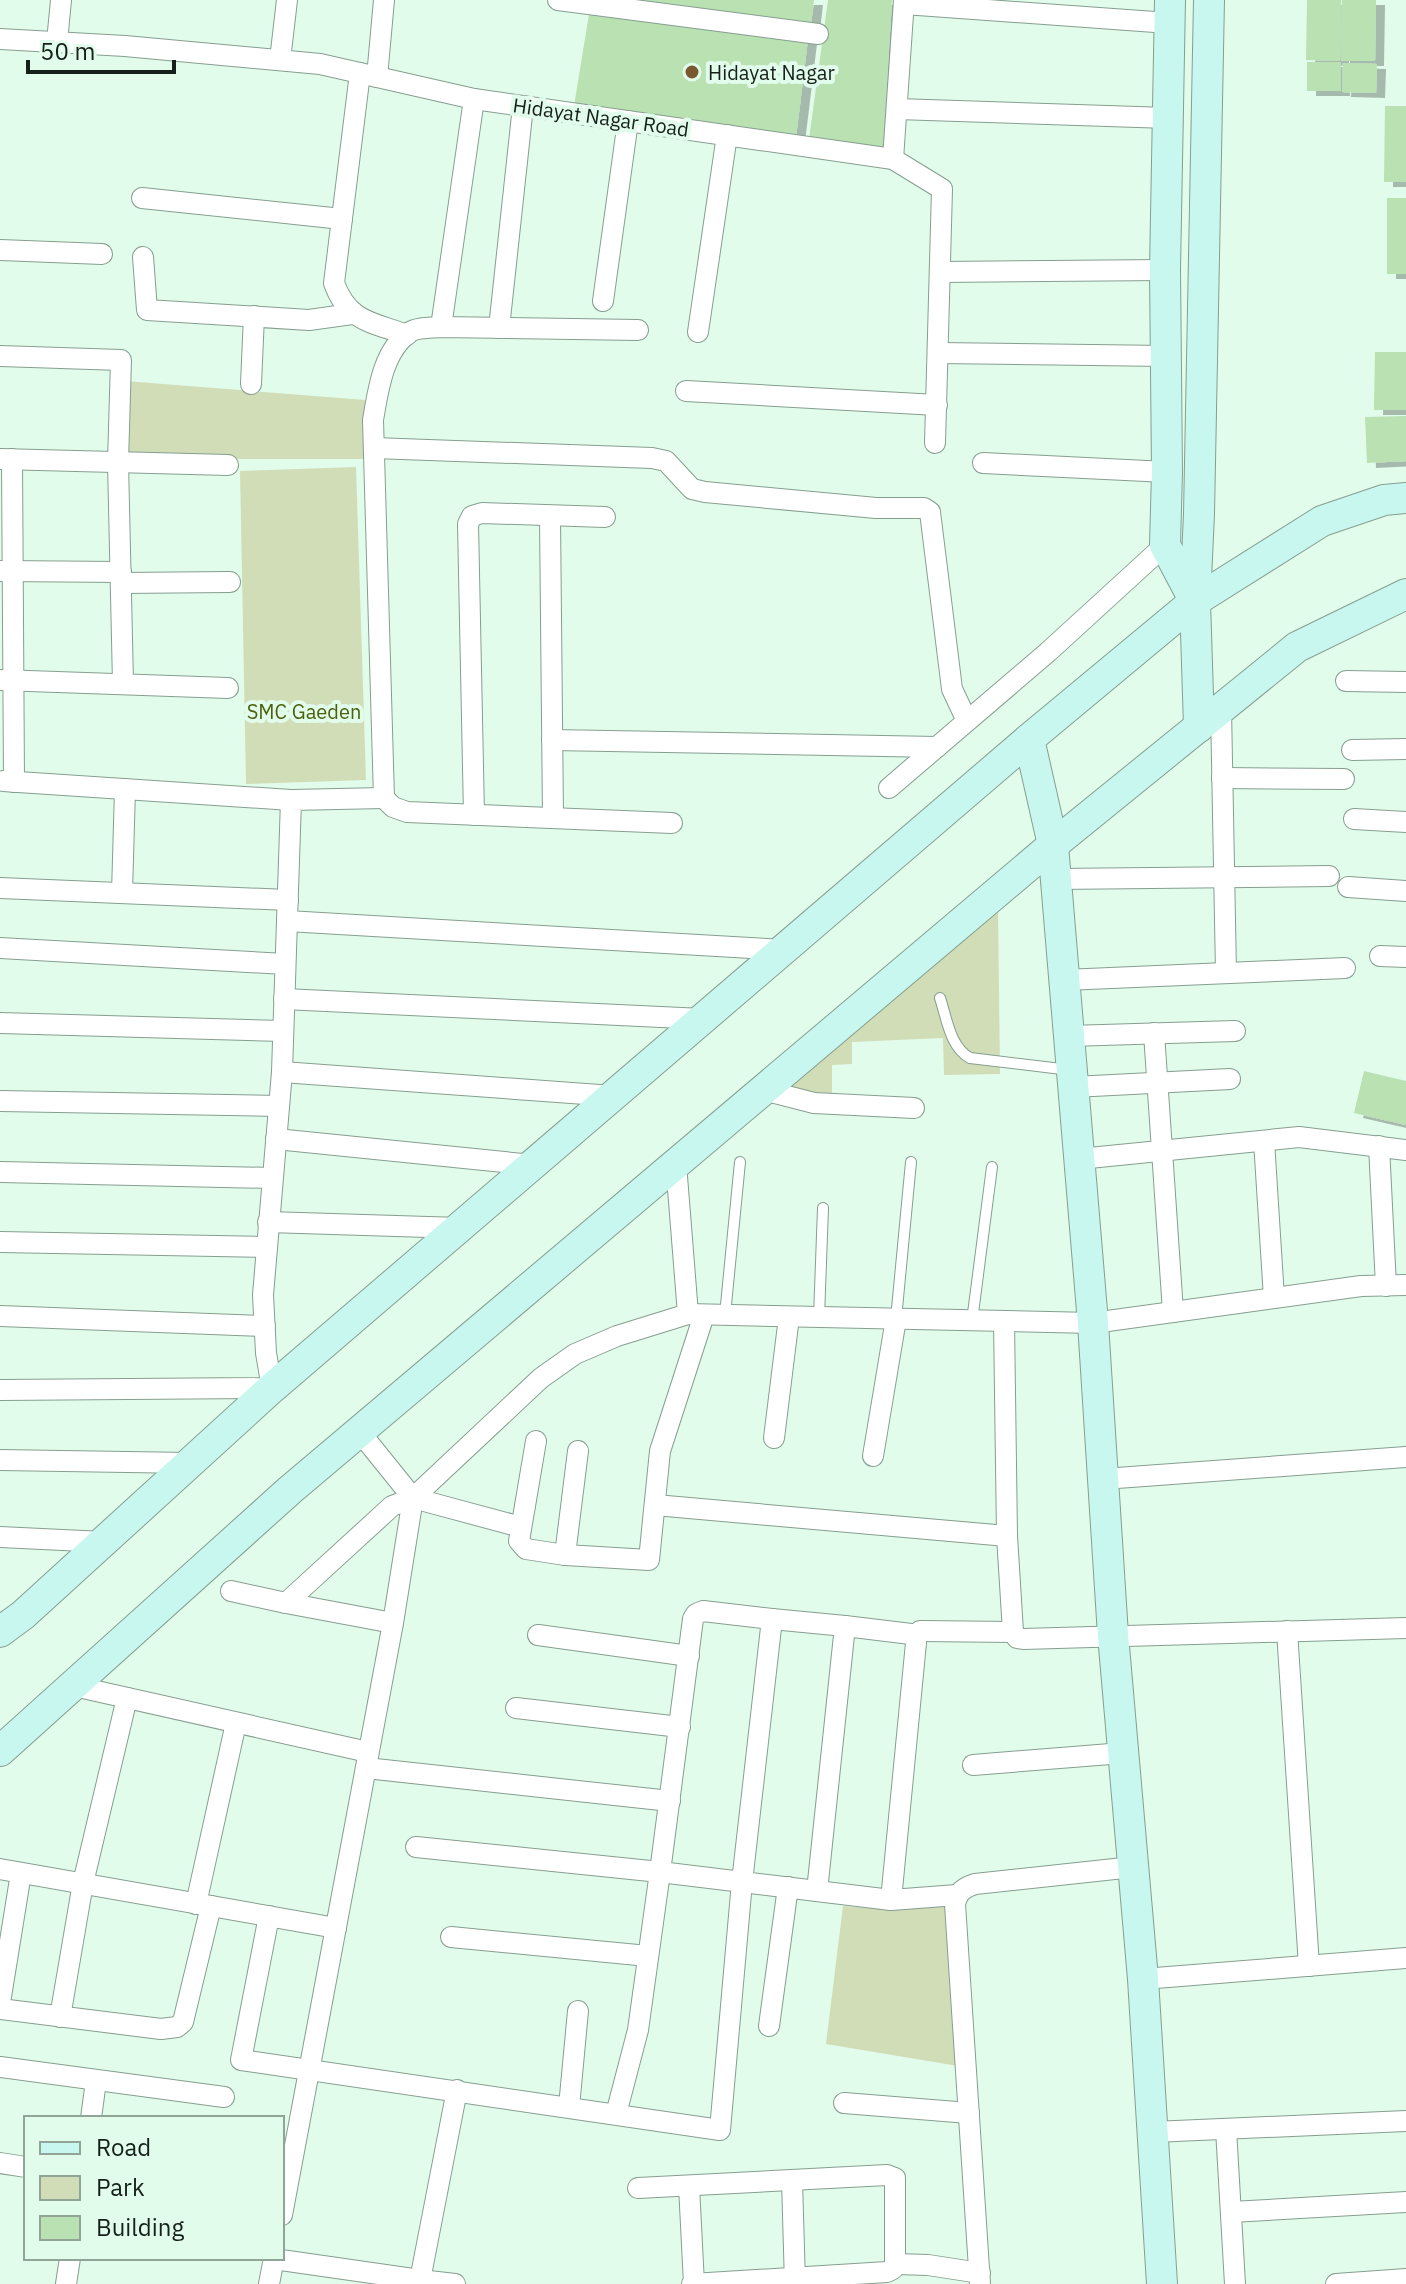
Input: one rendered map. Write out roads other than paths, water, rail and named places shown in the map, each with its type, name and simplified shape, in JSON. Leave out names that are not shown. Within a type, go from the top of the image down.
[{"type":"street","points":[[57,42],[61,0]]},
{"type":"street","points":[[280,60],[287,0]]},
{"type":"street","points":[[352,314],[340,299],[334,283],[342,219],[384,0]]},
{"type":"street","points":[[558,0],[630,5],[818,34]]},
{"type":"street","points":[[1209,0],[1195,601],[1210,717],[1222,778],[1226,973]]},
{"type":"street","points":[[893,159],[904,2],[1170,12],[1165,270],[1165,545],[1195,601]]},
{"type":"street","name":"Hidayat Nagar Road","points":[[0,39],[320,64],[474,99],[893,159],[942,189],[935,443]]},
{"type":"street","points":[[441,327],[474,99]]},
{"type":"street","points":[[499,328],[523,106]]},
{"type":"street","points":[[897,109],[1168,118]]},
{"type":"street","points":[[603,301],[628,121]]},
{"type":"street","points":[[698,332],[727,135]]},
{"type":"street","points":[[142,198],[342,219]]},
{"type":"street","points":[[0,250],[102,254]]},
{"type":"street","points":[[143,257],[147,310],[309,320],[352,314],[407,335]]},
{"type":"street","points":[[941,272],[1165,270]]},
{"type":"street","points":[[251,384],[254,316]]},
{"type":"street","points":[[638,330],[441,327],[412,330],[398,343],[388,361],[373,420],[384,798],[393,807],[407,812],[672,823]]},
{"type":"street","points":[[938,353],[1166,356]]},
{"type":"street","points":[[0,356],[121,360],[118,462],[123,683]]},
{"type":"street","points":[[686,391],[937,405]]},
{"type":"street","points":[[374,448],[652,458],[666,461],[692,489],[705,492],[876,508],[924,508],[930,512],[952,689],[967,721]]},
{"type":"street","points":[[228,465],[6,459],[7,782],[291,800],[384,798]]},
{"type":"street","points":[[983,463],[1167,472]]},
{"type":"street","points":[[0,1632],[23,1615],[272,1388],[1029,739],[1195,601],[1322,521],[1384,500],[1406,498]]},
{"type":"street","points":[[474,815],[468,524],[472,516],[482,513],[605,517]]},
{"type":"street","points":[[550,517],[553,818]]},
{"type":"street","points":[[889,788],[1048,652],[1165,545]]},
{"type":"street","points":[[7,571],[230,582]]},
{"type":"street","points":[[0,1751],[290,1490],[1053,845],[1297,647],[1406,594]]},
{"type":"street","points":[[7,680],[228,688]]},
{"type":"street","points":[[1346,681],[1406,682]]},
{"type":"street","points":[[1029,739],[1053,845],[1056,879],[1093,1323],[1113,1635],[1143,1979],[1162,2284]]},
{"type":"street","points":[[552,740],[937,747]]},
{"type":"street","points":[[1352,750],[1406,749]]},
{"type":"street","points":[[1222,778],[1344,779]]},
{"type":"street","points":[[122,893],[125,789]]},
{"type":"street","points":[[272,1388],[263,1295],[282,1072],[291,800]]},
{"type":"street","points":[[1354,819],[1406,822]]},
{"type":"street","points":[[1056,879],[1329,876]]},
{"type":"street","points":[[1348,887],[1406,891]]},
{"type":"street","points":[[0,888],[288,900]]},
{"type":"street","points":[[287,921],[784,950]]},
{"type":"street","points":[[0,948],[285,964]]},
{"type":"street","points":[[1380,956],[1406,957]]},
{"type":"street","points":[[1064,980],[1345,968]]},
{"type":"street","points":[[284,999],[703,1019]]},
{"type":"street","points":[[0,1023],[283,1031]]},
{"type":"street","points":[[1069,1036],[1235,1031]]},
{"type":"street","points":[[1154,1033],[1173,1312]]},
{"type":"street","points":[[282,1072],[613,1096]]},
{"type":"street","points":[[1073,1078],[1159,1082],[1230,1079]]},
{"type":"street","points":[[763,1090],[814,1103],[914,1108]]},
{"type":"street","points":[[0,1101],[279,1106]]},
{"type":"street","points":[[1079,1159],[1320,1138],[1406,1150]]},
{"type":"street","points":[[276,1139],[533,1165]]},
{"type":"street","points":[[1264,1141],[1274,1298]]},
{"type":"street","points":[[286,1603],[392,1506],[413,1498],[541,1378],[575,1354],[617,1336],[706,1315],[1093,1323],[1361,1286],[1396,1286],[1379,1146]]},
{"type":"street","points":[[536,1441],[519,1541],[521,1546],[565,1555],[649,1560],[660,1451],[706,1315],[676,1164]]},
{"type":"street","points":[[0,1172],[272,1178]]},
{"type":"street","points":[[268,1222],[460,1228]]},
{"type":"street","points":[[0,1242],[266,1247]]},
{"type":"street","points":[[0,1316],[265,1326]]},
{"type":"street","points":[[774,1438],[789,1317]]},
{"type":"street","points":[[873,1456],[896,1319]]},
{"type":"street","points":[[1004,1321],[1007,1536],[1013,1632],[1017,1638],[1406,1628]]},
{"type":"street","points":[[0,1390],[272,1388]]},
{"type":"street","points":[[359,1431],[413,1498],[521,1527]]},
{"type":"street","points":[[565,1555],[578,1451]]},
{"type":"street","points":[[1103,1479],[1406,1457]]},
{"type":"street","points":[[0,1460],[190,1463]]},
{"type":"street","points":[[284,2204],[393,1623],[413,1498]]},
{"type":"street","points":[[655,1505],[1007,1536]]},
{"type":"street","points":[[0,1537],[104,1542]]},
{"type":"street","points":[[231,1591],[393,1623]]},
{"type":"street","points":[[616,2114],[638,2030],[693,1619],[703,1611],[915,1637],[891,1900]]},
{"type":"street","points":[[269,1916],[241,2060],[720,2130],[742,1882],[772,1619]]},
{"type":"street","points":[[817,1891],[845,1626]]},
{"type":"street","points":[[920,1631],[1013,1632]]},
{"type":"street","points":[[1287,1631],[1309,1966]]},
{"type":"street","points":[[538,1635],[689,1656]]},
{"type":"street","points":[[74,1686],[236,1723],[367,1760],[670,1801]]},
{"type":"street","points":[[60,2017],[83,1883],[127,1698]]},
{"type":"street","points":[[516,1708],[680,1727]]},
{"type":"street","points":[[0,2009],[161,2029],[177,2027],[183,2022],[236,1723]]},
{"type":"street","points":[[973,1765],[1123,1753]]},
{"type":"street","points":[[416,1847],[891,1900],[957,1895]]},
{"type":"street","points":[[895,2264],[928,2265],[980,2279],[955,1904],[957,1895],[975,1884],[1133,1867]]},
{"type":"street","points":[[0,1869],[336,1928]]},
{"type":"street","points":[[0,2003],[21,1873]]},
{"type":"street","points":[[769,2026],[788,1887]]},
{"type":"street","points":[[451,1937],[648,1956]]},
{"type":"street","points":[[1143,1979],[1406,1958]]},
{"type":"street","points":[[569,2107],[578,2011]]},
{"type":"street","points":[[0,2067],[224,2097]]},
{"type":"street","points":[[91,2116],[96,2081]]},
{"type":"street","points":[[420,2280],[457,2090]]},
{"type":"street","points":[[844,2103],[969,2113]]},
{"type":"street","points":[[1153,2132],[1406,2121]]},
{"type":"street","points":[[1226,2129],[1235,2284]]},
{"type":"street","points":[[0,2163],[24,2167]]},
{"type":"street","points":[[638,2188],[887,2175],[895,2178],[895,2264],[887,2272],[794,2281],[693,2284],[689,2186]]},
{"type":"street","points":[[792,2180],[794,2281]]},
{"type":"street","points":[[1231,2212],[1406,2202]]},
{"type":"street","points":[[66,2284],[70,2260]]},
{"type":"street","points":[[269,2284],[274,2260]]},
{"type":"street","points":[[281,2260],[455,2284]]},
{"type":"street","points":[[1336,2284],[1406,2279]]},
{"type":"lane","points":[[940,998],[959,1052],[970,1058],[1073,1078]]},
{"type":"lane","points":[[706,1315],[740,1162]]},
{"type":"lane","points":[[896,1319],[911,1162]]},
{"type":"lane","points":[[972,1321],[992,1167]]},
{"type":"lane","points":[[819,1317],[823,1208]]},
{"type":"place","name":"Hidayat Nagar","points":[[692,72]]},
{"type":"park label","name":"SMC Gaeden","points":[[304,711]]}]
